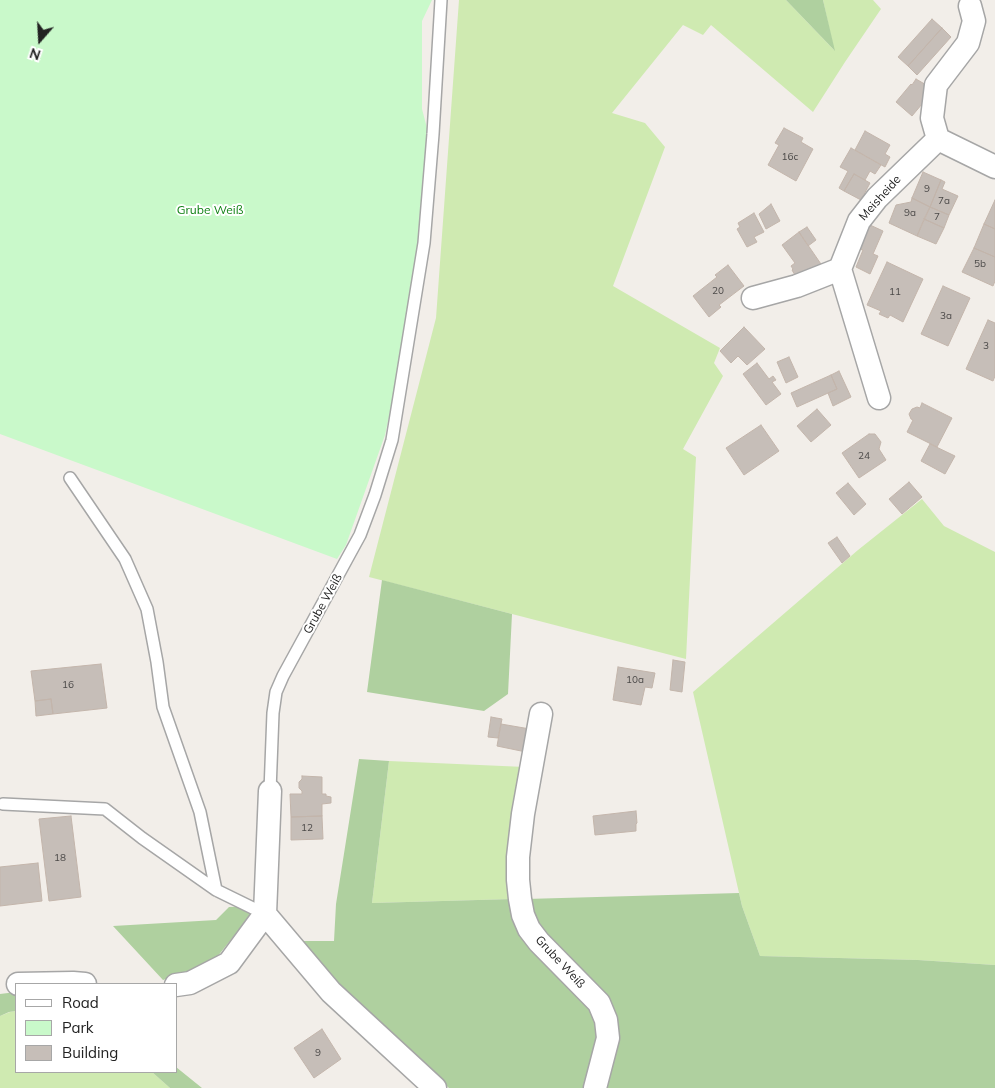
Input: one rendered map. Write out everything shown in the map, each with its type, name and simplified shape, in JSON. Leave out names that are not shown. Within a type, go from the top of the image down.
[{"type":"street","points":[[970,6],[974,21],[968,43],[936,85],[932,118],[938,139],[995,167]]},
{"type":"street","name":"Meisheide","points":[[840,269],[859,220],[877,198],[938,139]]},
{"type":"street","points":[[753,298],[797,286],[840,269],[878,398]]},
{"type":"street","name":"Grube Weiß","points":[[541,714],[523,814],[518,857],[520,899],[523,915],[529,929],[539,942],[598,1003],[606,1020],[608,1038],[595,1088]]},
{"type":"street","name":"Grube Weiß","points":[[265,914],[270,791]]},
{"type":"street","points":[[178,985],[190,982],[229,963],[265,914],[331,992],[435,1088]]},
{"type":"street","points":[[0,988],[15,984]]},
{"type":"lane","name":"Grube Weiß","points":[[270,791],[272,722],[276,692],[360,535],[392,440],[424,243],[441,0]]},
{"type":"lane","points":[[70,478],[125,559],[147,609],[163,707],[200,812],[216,890]]},
{"type":"lane","points":[[3,804],[105,809],[142,838],[216,890],[265,914]]},
{"type":"green space","name":"Grube Weiß","points":[[0,0],[432,0],[422,21],[422,109],[428,132],[419,235],[400,366],[385,435],[346,545],[337,559],[0,434]]},
{"type":"green space","points":[[459,0],[786,0],[834,50],[823,0],[873,0],[881,9],[813,112],[711,25],[703,35],[683,25],[612,113],[645,123],[665,147],[613,286],[720,348],[714,363],[723,376],[683,449],[696,457],[686,659],[369,577],[436,318]]},
{"type":"green space","points":[[786,0],[823,0],[835,51]]},
{"type":"green space","points":[[922,499],[944,526],[995,552],[995,965],[918,960],[760,956],[742,906],[693,692],[858,550]]},
{"type":"green space","points":[[382,580],[512,614],[508,694],[484,711],[367,692]]},
{"type":"green space","points":[[359,759],[389,761],[372,903],[513,899],[591,1005],[602,1037],[588,1088],[449,1088],[356,1005],[302,941],[334,941],[336,904]]},
{"type":"green space","points":[[389,761],[525,767],[513,899],[372,903]]},
{"type":"green space","points":[[739,893],[760,956],[918,960],[995,965],[995,1088],[603,1088],[615,1037],[545,938],[526,899]]},
{"type":"green space","points":[[258,906],[217,957],[198,969],[163,980],[113,926],[216,920],[229,907]]},
{"type":"green space","points":[[15,992],[15,1011],[0,1016],[0,994]]},
{"type":"green space","points":[[15,1011],[15,1073],[153,1073],[170,1088],[0,1088],[0,1016]]},
{"type":"green space","points":[[178,1069],[202,1088],[170,1088],[153,1073],[178,1073]]},
{"type":"building","points":[[932,19],[942,28],[908,66],[898,57]]},
{"type":"building","points":[[942,28],[951,37],[917,75],[908,66]]},
{"type":"building","points":[[916,79],[928,86],[927,98],[912,116],[896,102]]},
{"type":"building","points":[[784,128],[803,138],[801,142],[813,149],[796,181],[768,165],[779,145],[775,143]]},
{"type":"building","points":[[865,131],[890,145],[885,154],[890,157],[885,167],[855,150]]},
{"type":"building","points":[[851,148],[881,165],[875,174],[870,171],[865,180],[854,174],[844,191],[839,188],[848,171],[840,167]]},
{"type":"building","points":[[923,172],[941,180],[930,207],[912,198]]},
{"type":"building","points":[[854,174],[870,183],[861,200],[844,191]]},
{"type":"building","points":[[941,180],[945,182],[942,189],[958,196],[949,215],[930,207]]},
{"type":"building","points":[[912,198],[930,207],[917,236],[889,223],[896,205],[911,202]]},
{"type":"building","points":[[995,200],[995,229],[984,224]]},
{"type":"building","points":[[771,204],[780,221],[766,229],[759,214]]},
{"type":"building","points":[[930,207],[949,215],[944,228],[924,219]]},
{"type":"building","points":[[754,213],[764,232],[754,237],[757,242],[747,247],[737,229],[740,227],[738,223]]},
{"type":"building","points":[[924,219],[944,228],[936,244],[917,236]]},
{"type":"building","points":[[984,224],[995,229],[995,257],[974,248]]},
{"type":"building","points":[[870,225],[883,231],[873,254],[878,256],[870,274],[856,267],[863,250],[859,249]]},
{"type":"building","points":[[807,227],[816,240],[808,246],[799,232]]},
{"type":"building","points":[[799,232],[823,267],[796,277],[791,266],[795,263],[782,245]]},
{"type":"building","points":[[974,248],[995,257],[995,281],[993,286],[962,272]]},
{"type":"building","points":[[887,262],[923,279],[903,322],[890,315],[888,318],[879,314],[881,311],[867,305]]},
{"type":"building","points":[[728,265],[744,286],[719,305],[721,307],[709,317],[693,296],[717,277],[715,275]]},
{"type":"building","points":[[943,286],[970,298],[948,346],[921,334]]},
{"type":"building","points":[[988,320],[995,323],[995,376],[993,381],[966,369]]},
{"type":"building","points":[[744,327],[765,349],[747,365],[738,356],[731,363],[720,351]]},
{"type":"building","points":[[789,357],[798,377],[786,383],[777,362]]},
{"type":"building","points":[[757,363],[769,379],[773,376],[776,380],[772,382],[781,394],[766,405],[743,374]]},
{"type":"building","points":[[839,371],[851,397],[833,406],[828,393],[837,389],[831,375]]},
{"type":"building","points":[[831,375],[837,389],[797,407],[791,393]]},
{"type":"building","points":[[922,403],[952,418],[937,447],[907,432],[913,420],[909,414],[912,409],[920,408]]},
{"type":"building","points":[[817,409],[831,425],[811,442],[797,426]]},
{"type":"building","points":[[761,425],[779,451],[744,475],[726,448]]},
{"type":"building","points":[[869,434],[875,434],[881,442],[879,449],[886,460],[859,478],[842,453]]},
{"type":"building","points":[[930,444],[955,456],[945,474],[921,461]]},
{"type":"building","points":[[909,482],[922,497],[902,514],[889,499]]},
{"type":"building","points":[[848,483],[866,504],[854,515],[836,493]]},
{"type":"building","points":[[837,537],[850,556],[842,563],[828,543]]},
{"type":"building","points":[[673,660],[685,662],[682,692],[670,690]]},
{"type":"building","points":[[101,664],[107,708],[53,714],[51,699],[35,701],[31,671]]},
{"type":"building","points":[[618,667],[655,673],[652,688],[645,687],[641,705],[613,700]]},
{"type":"building","points":[[51,699],[53,714],[36,716],[35,701]]},
{"type":"building","points":[[491,717],[502,719],[498,738],[488,737]]},
{"type":"building","points":[[501,724],[530,729],[526,752],[497,746]]},
{"type":"building","points":[[302,776],[322,777],[322,794],[331,797],[331,803],[322,804],[322,816],[291,817],[290,794],[302,794],[299,782]]},
{"type":"building","points":[[636,811],[636,831],[595,835],[593,816]]},
{"type":"building","points":[[71,816],[81,897],[49,901],[39,819]]},
{"type":"building","points":[[322,816],[323,839],[291,840],[291,817]]},
{"type":"building","points":[[38,863],[42,901],[0,906],[0,867]]},
{"type":"building","points":[[322,1029],[341,1059],[314,1078],[294,1048]]}]
